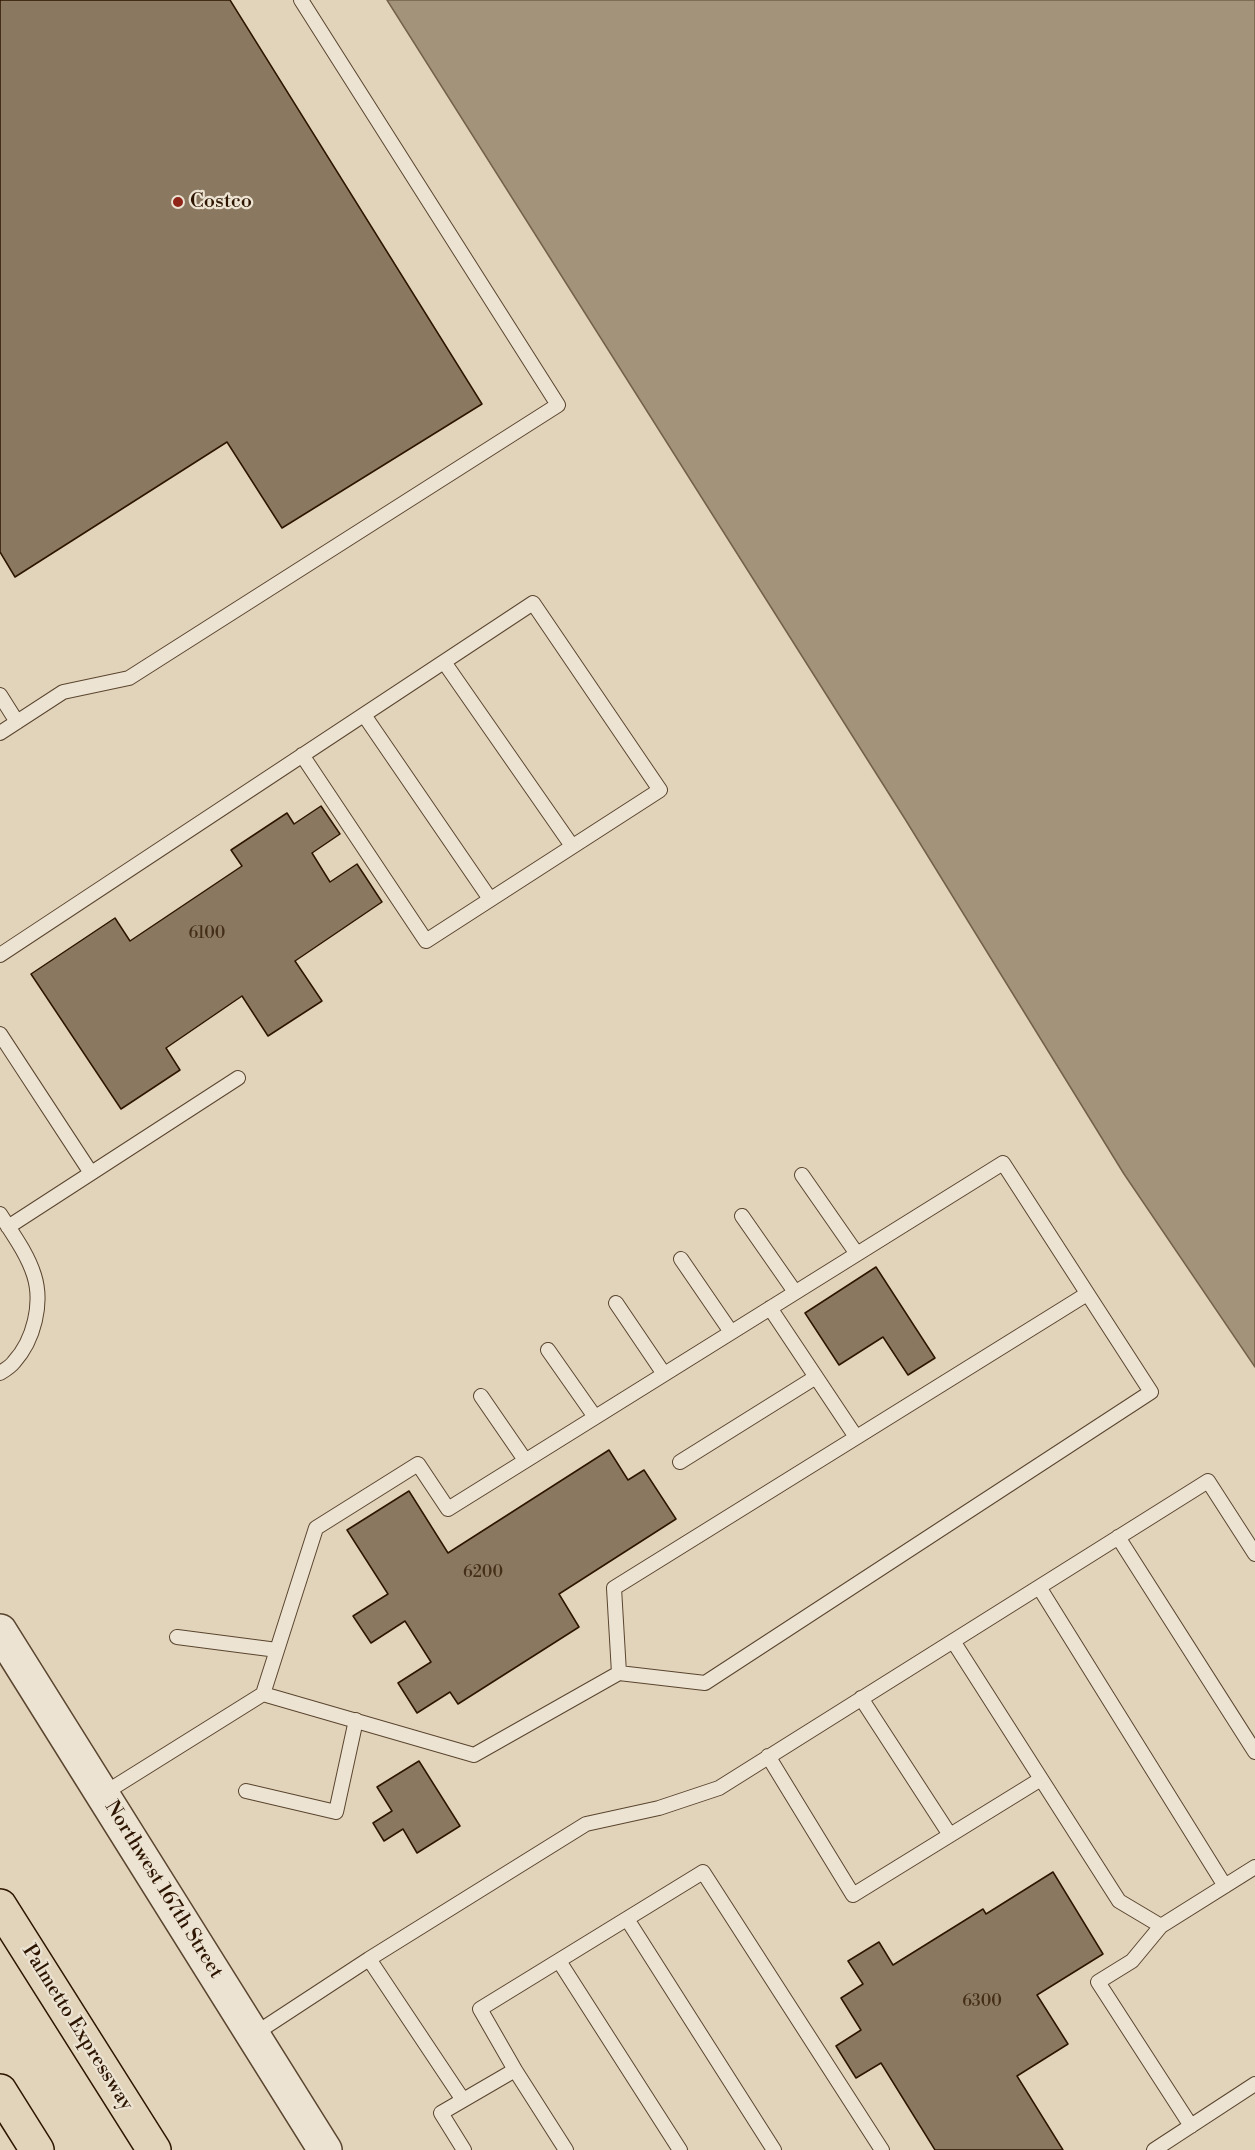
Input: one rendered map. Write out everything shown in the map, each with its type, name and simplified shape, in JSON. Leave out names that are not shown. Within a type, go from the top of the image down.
[{"type":"highway","name":"Palmetto Expressway","points":[[0,1906],[154,2150]]},
{"type":"highway","points":[[0,2091],[37,2150]]},
{"type":"street","name":"Northwest 167th Street","points":[[0,1631],[325,2150]]},
{"type":"lane","points":[[0,733],[63,692],[129,678],[558,405],[301,0]]},
{"type":"lane","points":[[0,955],[533,603],[660,790],[426,941],[302,756]]},
{"type":"lane","points":[[444,662],[572,846]]},
{"type":"lane","points":[[0,695],[17,722]]},
{"type":"lane","points":[[364,715],[490,899]]},
{"type":"lane","points":[[0,1034],[91,1173]]},
{"type":"lane","points":[[8,1227],[238,1078]]},
{"type":"lane","points":[[103,1794],[263,1694],[316,1528],[418,1464],[448,1509],[1003,1163],[1151,1392],[705,1683],[619,1673],[474,1755],[263,1694]]},
{"type":"lane","points":[[802,1175],[857,1254]]},
{"type":"lane","points":[[0,1215],[35,1276],[38,1306],[30,1336],[14,1362],[0,1373]]},
{"type":"lane","points":[[742,1216],[795,1292]]},
{"type":"lane","points":[[681,1259],[731,1332]]},
{"type":"lane","points":[[619,1673],[614,1588],[1087,1294]]},
{"type":"lane","points":[[616,1303],[664,1374]]},
{"type":"lane","points":[[770,1308],[856,1437]]},
{"type":"lane","points":[[548,1350],[595,1417]]},
{"type":"lane","points":[[680,1462],[816,1377]]},
{"type":"lane","points":[[481,1396],[525,1460]]},
{"type":"lane","points":[[253,2036],[369,1959],[586,1824],[659,1808],[718,1788],[1208,1481],[1255,1554]]},
{"type":"lane","points":[[1118,1537],[1255,1752]]},
{"type":"lane","points":[[1039,1587],[1225,1886]]},
{"type":"lane","points":[[177,1637],[277,1650]]},
{"type":"lane","points":[[953,1641],[1119,1901],[1161,1926]]},
{"type":"lane","points":[[861,1698],[950,1835]]},
{"type":"lane","points":[[246,1791],[336,1812],[356,1720]]},
{"type":"lane","points":[[768,1756],[854,1895],[1041,1779]]},
{"type":"lane","points":[[1191,2126],[1098,1982],[1132,1961],[1161,1926],[1255,1867]]},
{"type":"lane","points":[[566,2150],[515,2070],[480,2009],[703,1872],[882,2150]]},
{"type":"lane","points":[[627,1919],[774,2150]]},
{"type":"lane","points":[[369,1959],[463,2100]]},
{"type":"lane","points":[[559,1961],[680,2150]]},
{"type":"lane","points":[[464,2150],[441,2113],[515,2070]]},
{"type":"lane","points":[[1154,2150],[1255,2084]]},
{"type":"shaded area","points":[[387,0],[1255,0],[1255,1367],[1124,1174],[905,819]]},
{"type":"building","name":"Costco","points":[[0,0],[230,0],[482,404],[282,528],[227,442],[15,577],[0,552]]},
{"type":"building","points":[[321,806],[340,834],[312,853],[330,882],[357,864],[382,902],[295,961],[322,1001],[268,1036],[242,996],[166,1048],[180,1070],[121,1109],[31,974],[115,918],[130,941],[242,866],[231,850],[287,813],[294,824]]},
{"type":"building","points":[[876,1267],[935,1358],[908,1375],[883,1337],[839,1365],[805,1313]]},
{"type":"building","points":[[609,1450],[628,1480],[644,1470],[676,1519],[559,1594],[579,1627],[458,1704],[450,1692],[417,1713],[398,1683],[431,1662],[405,1621],[371,1643],[353,1616],[388,1594],[347,1530],[409,1491],[448,1553]]},
{"type":"building","points":[[419,1761],[460,1826],[417,1853],[403,1829],[384,1841],[373,1823],[392,1811],[377,1787]]},
{"type":"building","points":[[1053,1872],[1103,1954],[1037,1995],[1068,2044],[1017,2076],[1063,2150],[935,2150],[881,2063],[856,2078],[836,2046],[861,2030],[841,1998],[863,1984],[848,1961],[879,1942],[893,1965],[983,1909],[986,1914]]},
{"type":"place","name":"Costco","points":[[178,202]]}]
